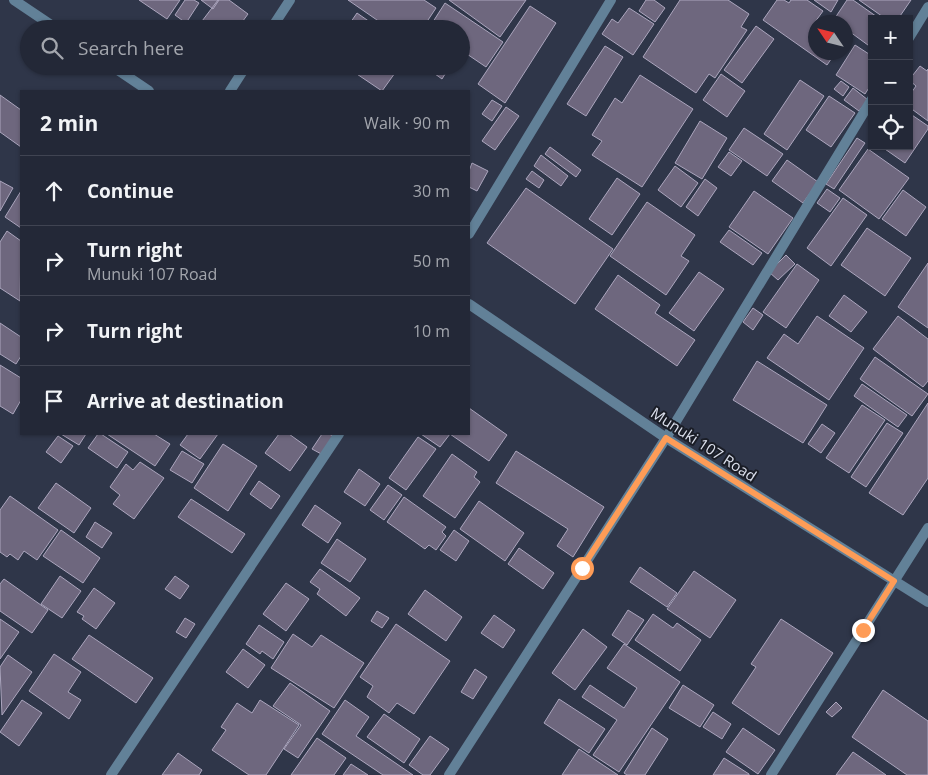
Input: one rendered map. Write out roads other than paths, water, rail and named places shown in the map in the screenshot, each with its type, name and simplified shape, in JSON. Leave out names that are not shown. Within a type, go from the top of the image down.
[{"type":"street","points":[[14,0],[44,20]]},
{"type":"street","points":[[277,20],[290,0]]},
{"type":"street","points":[[470,232],[611,0]]},
{"type":"street","points":[[913,32],[928,8]]},
{"type":"street","points":[[125,75],[148,90]]},
{"type":"street","points":[[231,90],[240,75]]},
{"type":"street","points":[[449,775],[666,438],[868,105]]},
{"type":"street","name":"Munuki 107 Road","points":[[470,305],[666,438],[928,602]]},
{"type":"street","points":[[112,775],[338,435]]},
{"type":"street","points":[[771,775],[928,528]]}]
